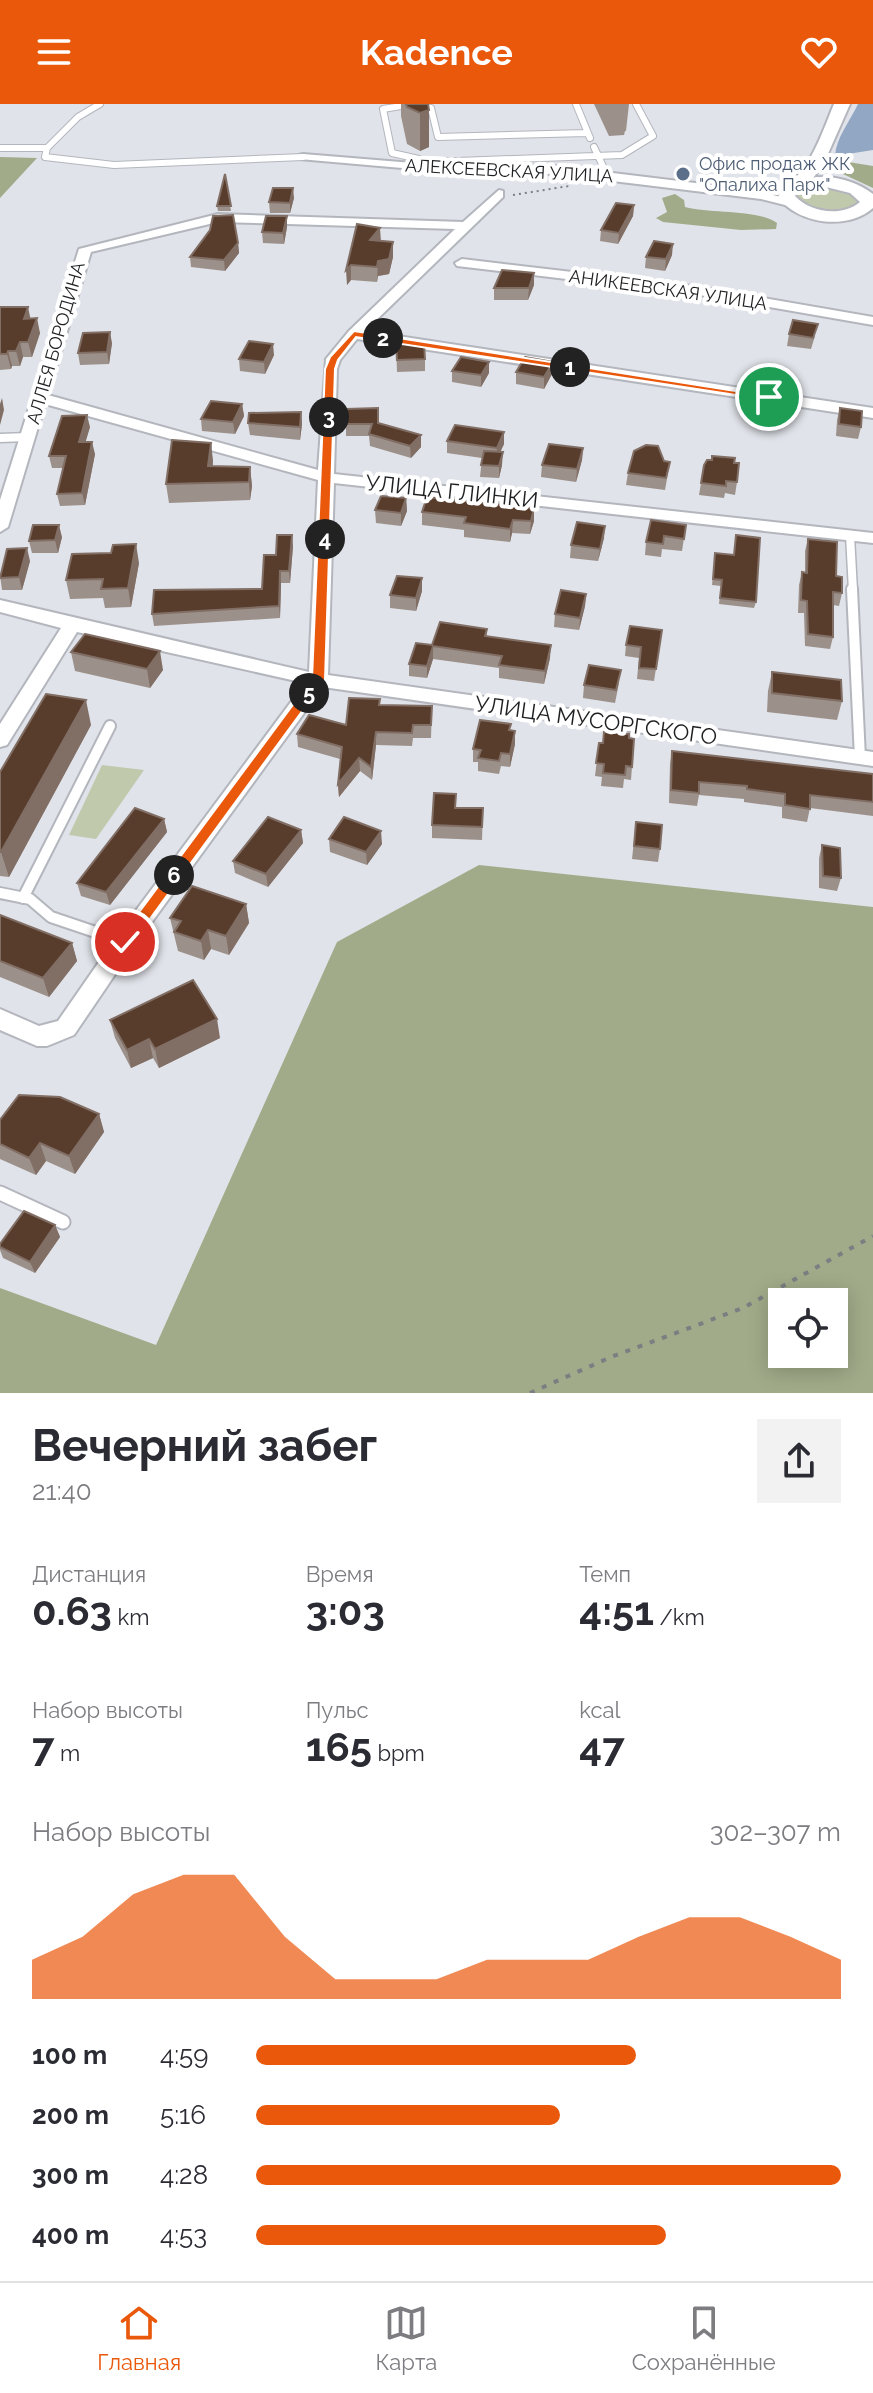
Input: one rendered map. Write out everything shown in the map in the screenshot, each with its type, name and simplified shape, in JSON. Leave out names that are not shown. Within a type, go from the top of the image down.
[{"type":"street","points":[[793,192],[815,165],[842,104]]},
{"type":"street","name":"АЛЕКСЕЕВСКАЯ УЛИЦА","points":[[303,157],[425,167],[555,170],[761,195],[793,192]]},
{"type":"street","points":[[793,192],[820,215],[847,215],[871,205],[856,189],[835,183],[815,165]]},
{"type":"street","points":[[793,192],[835,183]]},
{"type":"street","points":[[0,1019],[37,1036],[57,1033],[66,1028],[125,942],[318,680],[330,369],[333,359],[354,334],[495,198]]},
{"type":"street","name":"АЛЛЕЯ БОРОДИНА","points":[[0,525],[85,249],[218,218],[463,226]]},
{"type":"street","name":"АНИКЕЕВСКАЯ УЛИЦА","points":[[462,263],[700,291],[873,321]]},
{"type":"street","points":[[354,334],[873,413]]},
{"type":"street","name":"УЛИЦА ГЛИНКИ","points":[[40,398],[328,478],[873,538]]},
{"type":"street","points":[[0,606],[72,625],[0,740]]},
{"type":"street","name":"УЛИЦА МУСОРГСКОГО","points":[[72,625],[318,680],[867,758]]},
{"type":"lane","points":[[100,104],[67,127],[47,148],[45,157],[114,165],[303,157]]},
{"type":"lane","points":[[576,104],[588,136],[450,141],[438,137],[431,108],[422,104],[390,105],[383,109],[392,153],[432,162],[622,155],[653,136],[636,104]]},
{"type":"lane","points":[[594,147],[604,175]]},
{"type":"lane","points":[[0,148],[47,148]]},
{"type":"lane","points":[[453,153],[455,161]]},
{"type":"lane","points":[[0,438],[28,437]]},
{"type":"lane","points":[[850,535],[867,758]]},
{"type":"lane","points":[[23,898],[110,726]]},
{"type":"lane","points":[[0,893],[30,899],[51,917],[125,942]]},
{"type":"lane","points":[[0,1193],[63,1222]]},
{"type":"path","points":[[495,198],[578,184],[604,175]]},
{"type":"path","points":[[530,1393],[611,1357],[743,1308],[873,1236]]},
{"type":"green space","points":[[0,157],[37,158],[0,198]]},
{"type":"green space","points":[[836,160],[873,166],[873,188],[830,168]]},
{"type":"green space","points":[[818,185],[852,192],[860,202],[846,211],[828,212],[810,207],[795,197],[799,190]]},
{"type":"green space","points":[[675,194],[684,200],[685,207],[758,216],[777,223],[776,229],[741,230],[663,222],[656,218],[667,212],[662,198]]},
{"type":"green space","points":[[102,765],[144,770],[96,839],[69,835]]},
{"type":"green space","points":[[479,865],[873,907],[873,1393],[0,1393],[0,1288],[156,1345],[337,942]]},
{"type":"water","points":[[858,104],[873,104],[873,150],[835,156],[841,136]]},
{"type":"building","points":[[406,104],[428,104],[429,110],[420,113]]},
{"type":"building","points":[[225,174],[231,206],[217,206]]},
{"type":"building","points":[[273,188],[293,188],[290,203],[269,202]]},
{"type":"building","points":[[616,203],[634,205],[619,233],[601,230]]},
{"type":"building","points":[[233,215],[238,243],[224,260],[190,257],[210,230],[213,216]]},
{"type":"building","points":[[266,216],[287,216],[283,233],[262,232]]},
{"type":"building","points":[[357,224],[380,228],[370,240],[393,242],[389,259],[378,261],[377,267],[351,265],[346,270]]},
{"type":"building","points":[[654,241],[673,244],[666,259],[646,257]]},
{"type":"building","points":[[502,270],[534,273],[529,288],[494,288]]},
{"type":"building","points":[[0,307],[28,307],[24,319],[37,318],[28,342],[20,342],[16,351],[8,351],[7,354],[0,354]]},
{"type":"building","points":[[793,320],[818,324],[813,338],[789,334]]},
{"type":"building","points":[[110,332],[107,352],[78,353],[83,333]]},
{"type":"building","points":[[249,341],[273,344],[264,362],[239,359]]},
{"type":"building","points":[[424,342],[425,359],[397,360],[396,343]]},
{"type":"building","points":[[461,357],[489,362],[481,375],[452,371]]},
{"type":"building","points":[[525,357],[553,362],[544,377],[516,372]]},
{"type":"building","points":[[211,401],[242,404],[233,422],[201,419]]},
{"type":"building","points":[[378,408],[378,423],[421,435],[410,446],[369,434],[372,424],[346,424],[346,409]]},
{"type":"building","points":[[840,408],[862,411],[861,427],[839,424]]},
{"type":"building","points":[[301,412],[300,427],[248,423],[249,413]]},
{"type":"building","points":[[87,415],[79,442],[92,442],[82,493],[57,494],[66,456],[49,456],[62,416]]},
{"type":"building","points":[[455,425],[504,432],[497,448],[447,441]]},
{"type":"building","points":[[172,440],[211,443],[208,466],[250,467],[249,482],[166,484]]},
{"type":"building","points":[[549,444],[583,448],[577,469],[542,465]]},
{"type":"building","points":[[646,445],[658,446],[664,461],[670,462],[666,478],[628,473],[634,451]]},
{"type":"building","points":[[484,451],[503,452],[499,466],[481,465]]},
{"type":"building","points":[[712,456],[735,458],[734,463],[739,463],[737,482],[726,481],[726,486],[701,483],[704,465],[707,460],[712,460]]},
{"type":"building","points":[[381,496],[406,498],[401,513],[375,510]]},
{"type":"building","points":[[427,497],[534,508],[531,521],[513,520],[510,529],[464,523],[466,517],[422,512]]},
{"type":"building","points":[[651,520],[686,525],[684,539],[664,536],[663,544],[646,542]]},
{"type":"building","points":[[577,522],[605,526],[600,549],[571,545]]},
{"type":"building","points":[[33,525],[59,525],[55,540],[29,541]]},
{"type":"building","points":[[277,535],[292,535],[289,571],[280,571],[279,606],[152,614],[154,590],[262,589],[264,555],[276,555]]},
{"type":"building","points":[[736,535],[760,538],[756,602],[720,598],[722,580],[713,579],[715,553],[734,555]]},
{"type":"building","points":[[808,539],[837,542],[836,576],[842,577],[842,593],[833,592],[833,637],[808,634],[807,601],[801,600],[802,572],[807,573]]},
{"type":"building","points":[[136,544],[128,588],[101,589],[103,579],[66,580],[72,554],[111,553],[113,545]]},
{"type":"building","points":[[27,548],[19,577],[0,578],[7,549]]},
{"type":"building","points":[[397,576],[422,578],[416,598],[390,595]]},
{"type":"building","points":[[561,590],[586,594],[580,618],[555,614]]},
{"type":"building","points":[[440,622],[487,629],[485,636],[551,645],[545,671],[499,665],[502,656],[433,646],[427,666],[409,664],[416,643],[432,645]]},
{"type":"building","points":[[630,626],[662,630],[656,669],[639,668],[641,647],[626,645]]},
{"type":"building","points":[[85,634],[160,651],[147,669],[71,652]]},
{"type":"building","points":[[589,665],[621,670],[616,690],[584,685]]},
{"type":"building","points":[[772,672],[841,680],[842,701],[772,693]]},
{"type":"building","points":[[46,694],[86,700],[0,852],[0,772]]},
{"type":"building","points":[[349,698],[380,699],[379,705],[432,706],[431,725],[413,725],[412,733],[376,732],[371,767],[359,758],[338,784],[342,747],[297,734],[309,715],[346,725]]},
{"type":"building","points":[[480,720],[511,724],[509,730],[515,731],[510,754],[501,753],[499,761],[478,758],[481,750],[473,749]]},
{"type":"building","points":[[604,732],[629,734],[629,738],[634,739],[632,767],[626,766],[625,775],[603,773],[604,764],[596,763]]},
{"type":"building","points":[[672,751],[873,774],[873,802],[810,795],[810,809],[785,805],[785,794],[747,789],[747,786],[699,782],[699,793],[671,790]]},
{"type":"building","points":[[434,793],[456,794],[455,808],[483,808],[482,827],[432,825]]},
{"type":"building","points":[[135,808],[164,819],[106,892],[77,883]]},
{"type":"building","points":[[268,817],[301,830],[266,874],[233,861]]},
{"type":"building","points":[[344,817],[381,831],[366,852],[329,839]]},
{"type":"building","points":[[636,822],[662,825],[660,849],[634,846]]},
{"type":"building","points":[[822,845],[840,848],[841,878],[823,876]]},
{"type":"building","points":[[192,886],[246,904],[226,936],[208,930],[201,941],[174,932],[181,921],[170,918]]},
{"type":"building","points":[[0,915],[72,943],[43,978],[0,961]]},
{"type":"building","points":[[193,980],[217,1019],[155,1049],[149,1039],[127,1050],[110,1020]]},
{"type":"building","points":[[19,1095],[60,1097],[99,1114],[69,1156],[40,1143],[29,1158],[0,1144],[0,1120]]},
{"type":"building","points":[[24,1211],[55,1225],[30,1262],[0,1247]]},
{"type":"place","name":"Офис продаж ЖК \"Опалиха Парк\"","points":[[683,174]]},
{"type":"route","points":[[125,942],[318,680],[330,369],[333,359],[354,334],[769,397]]}]
